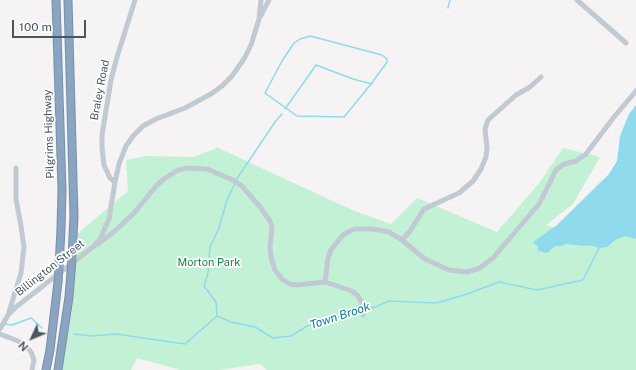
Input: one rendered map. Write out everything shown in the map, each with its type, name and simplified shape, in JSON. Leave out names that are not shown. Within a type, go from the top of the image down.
[{"type":"highway","name":"Pilgrims Highway","points":[[46,370],[50,350],[58,282],[62,229],[56,0]]},
{"type":"highway","name":"Pilgrims Highway","points":[[58,370],[69,297],[74,209],[68,0]]},
{"type":"street","name":"Braley Road","points":[[115,182],[110,178],[104,165],[102,135],[117,57],[135,0]]},
{"type":"street","name":"Billington Street","points":[[0,329],[6,317],[26,298],[94,246],[102,235],[109,219],[115,182],[126,146],[138,131],[156,119],[206,98],[228,82],[248,52],[259,18],[261,0]]},
{"type":"street","points":[[259,18],[269,0]]},
{"type":"street","points":[[577,0],[626,43]]},
{"type":"street","points":[[402,240],[410,231],[424,209],[459,193],[473,181],[481,169],[486,157],[487,148],[485,129],[488,120],[516,95],[530,87],[541,77]]},
{"type":"street","points":[[325,282],[328,258],[331,250],[342,237],[349,231],[355,229],[388,232],[402,240],[425,259],[449,270],[467,272],[480,268],[493,258],[539,204],[556,170],[564,164],[576,161],[586,154],[594,145],[607,125],[636,91]]},
{"type":"street","points":[[6,317],[20,273],[24,247],[16,199],[16,168]]},
{"type":"street","points":[[94,246],[116,231],[134,213],[164,178],[178,170],[200,168],[221,174],[239,184],[254,200],[270,221],[272,227],[270,252],[278,276],[286,282],[297,286],[325,282],[352,291],[359,298],[363,307],[363,315]]},
{"type":"street","points":[[0,334],[18,341],[27,347],[34,360],[32,370]]},
{"type":"green space","name":"Morton Park","points":[[216,147],[352,210],[391,224],[417,198],[497,232],[540,182],[563,148],[600,157],[573,204],[546,225],[571,233],[636,233],[636,370],[267,370],[260,364],[218,370],[180,370],[137,358],[131,370],[60,370],[65,345],[69,241],[128,191],[126,160],[146,156],[193,157],[215,149]]},
{"type":"water","points":[[636,105],[636,239],[625,236],[615,240],[607,247],[599,248],[589,245],[565,244],[563,246],[555,246],[547,253],[538,251],[538,247],[533,242],[557,225],[609,174],[617,161],[620,136],[629,114]]},
{"type":"waterway","points":[[448,8],[450,0]]},
{"type":"waterway","points":[[310,36],[382,55],[387,59],[387,62],[371,84],[344,117],[297,116],[265,93],[282,61],[294,43],[300,39],[310,36]]},
{"type":"waterway","points":[[285,109],[316,65],[353,79],[372,84]]},
{"type":"waterway","points":[[236,180],[282,114]]},
{"type":"waterway","points":[[217,316],[216,302],[204,286],[208,273],[210,247],[219,228],[227,200],[235,183]]},
{"type":"waterway","name":"Town Brook","points":[[364,310],[389,301],[437,303],[499,282],[537,290],[583,280],[599,248]]},
{"type":"waterway","name":"Town Brook","points":[[74,334],[91,336],[116,334],[185,344],[217,316],[231,322],[255,327],[273,338],[291,336],[307,326],[361,311]]},
{"type":"waterway","name":"Town Brook","points":[[5,324],[12,325],[31,318],[42,328]]}]
